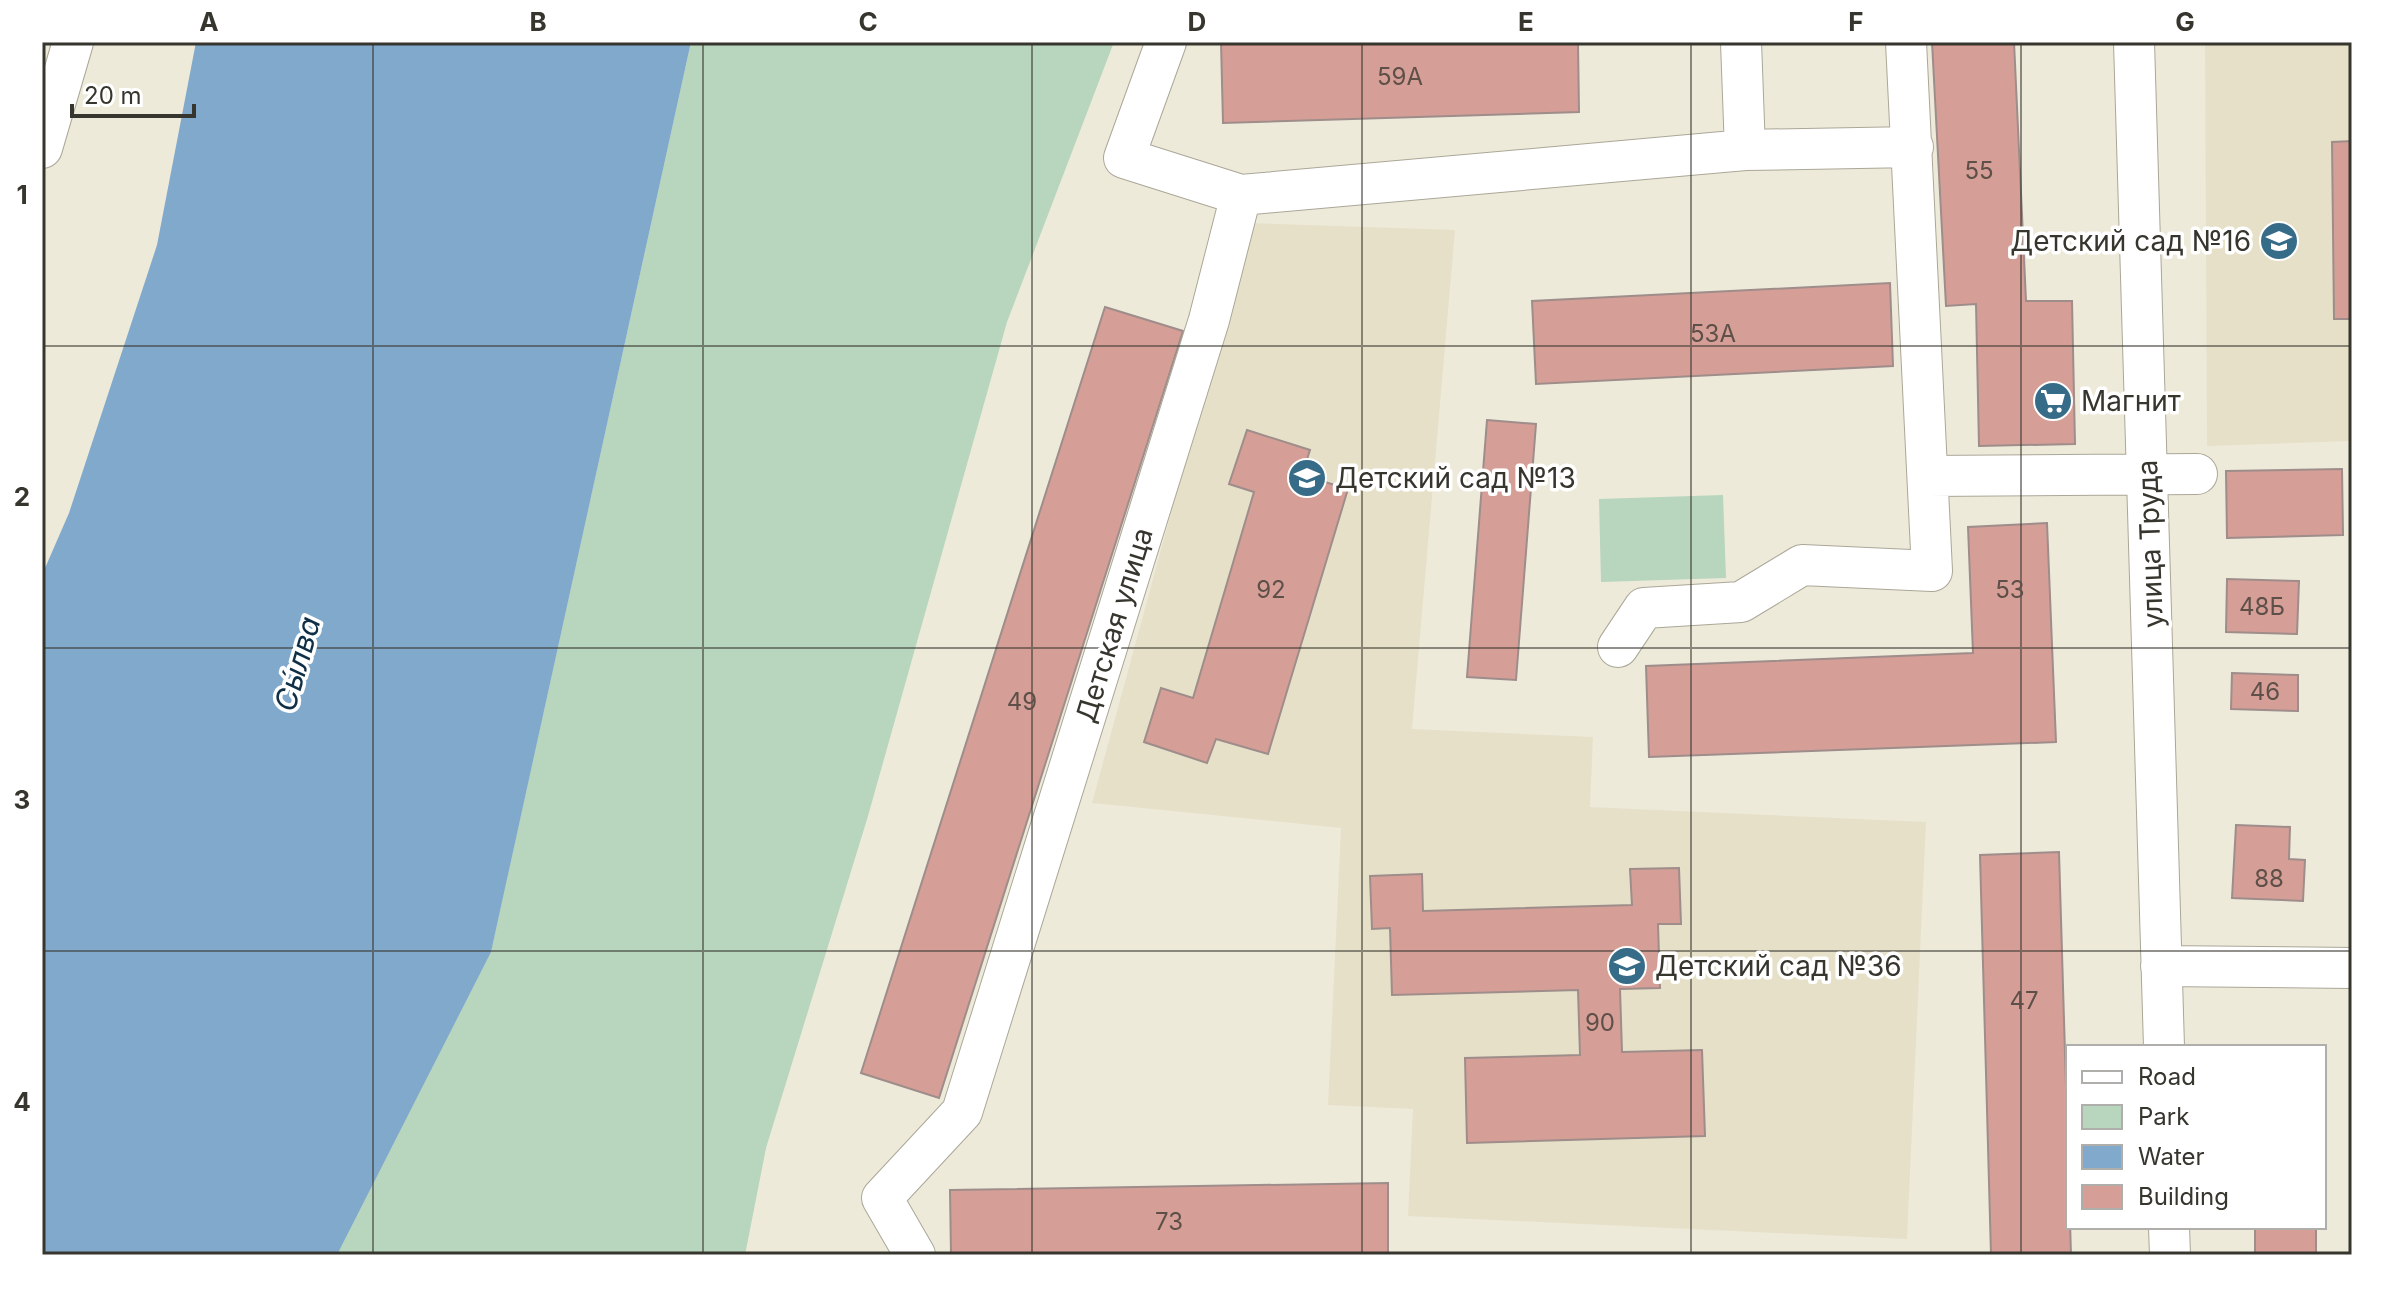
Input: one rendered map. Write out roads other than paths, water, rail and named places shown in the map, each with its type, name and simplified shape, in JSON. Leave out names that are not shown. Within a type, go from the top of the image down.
[{"type":"street","points":[[42,148],[73,42]]},
{"type":"street","points":[[1166,42],[1124,158],[1241,195],[1745,150],[1913,147]]},
{"type":"street","points":[[1741,42],[1745,150]]},
{"type":"street","points":[[1618,647],[1644,608],[1741,602],[1802,565],[1932,571],[1906,42]]},
{"type":"street","name":"улица Труда","points":[[2134,42],[2164,1045]]},
{"type":"street","name":"Детская улица","points":[[915,1255],[882,1198],[962,1112],[1209,320],[1241,195]]},
{"type":"street","points":[[1928,476],[2197,474]]},
{"type":"street","points":[[2161,966],[2352,968]]},
{"type":"street","points":[[2169,1229],[2170,1255]]},
{"type":"water","name":"Сы́лва","points":[[196,42],[691,42],[491,952],[337,1255],[42,1255],[42,575],[69,513],[157,245]]},
{"type":"place","name":"Детский сад №16","points":[[2279,241]]},
{"type":"place","name":"Магнит","points":[[2053,401]]},
{"type":"place","name":"Детский сад №13","points":[[1307,478]]},
{"type":"place","name":"Детский сад №36","points":[[1627,966]]}]
